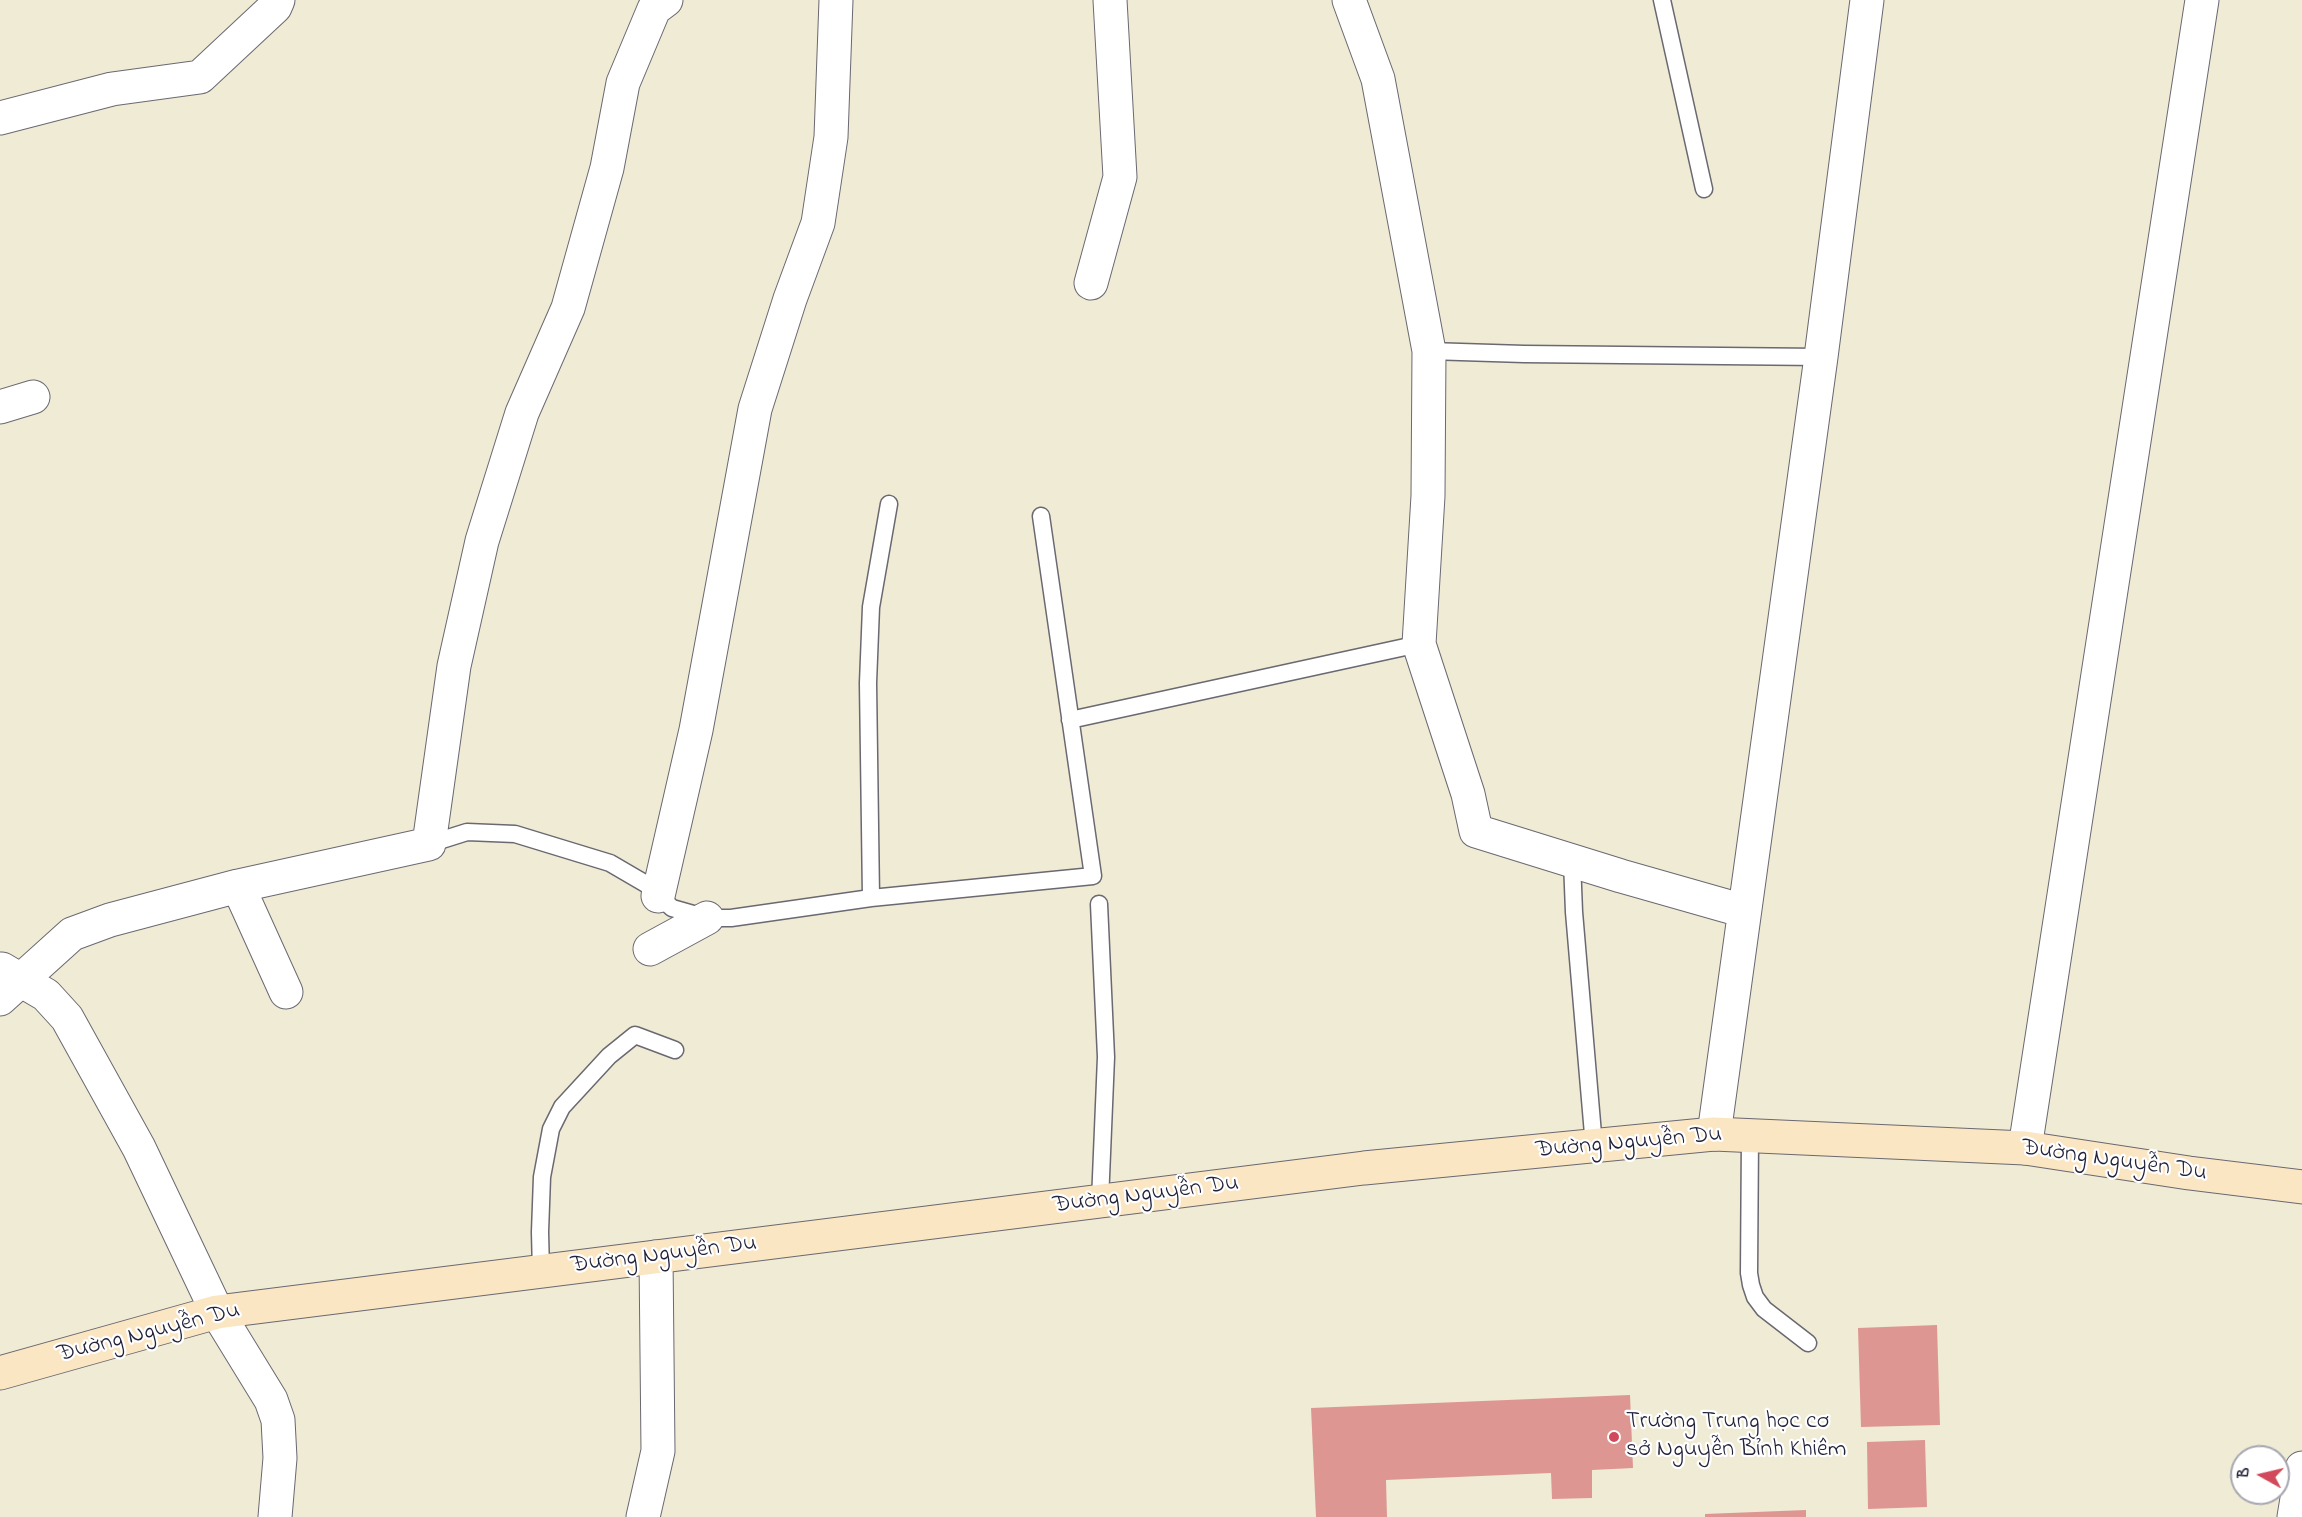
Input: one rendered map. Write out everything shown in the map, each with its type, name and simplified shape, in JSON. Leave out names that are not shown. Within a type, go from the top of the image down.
[{"type":"main road","name":"Đường Nguyễn Du","points":[[0,1373],[217,1312],[1364,1168],[1714,1134],[2025,1148],[2189,1173],[2302,1187]]},
{"type":"street","points":[[0,118],[112,89],[200,77],[275,7],[278,0]]},
{"type":"street","points":[[7,982],[72,934],[142,911],[238,886],[429,844],[454,666],[482,541],[522,413],[568,308],[607,168],[623,83],[654,9],[666,0]]},
{"type":"street","points":[[658,896],[696,730],[755,409],[790,299],[818,223],[831,137],[836,0]]},
{"type":"street","points":[[1092,284],[1120,177],[1110,0]]},
{"type":"street","points":[[1349,0],[1378,79],[1429,351],[1428,496],[1419,644],[1468,794],[1476,831],[1744,911]]},
{"type":"street","points":[[1714,1134],[1821,357],[1867,0]]},
{"type":"street","points":[[2025,1148],[2202,0]]},
{"type":"street","points":[[0,407],[33,397]]},
{"type":"street","points":[[238,886],[286,992]]},
{"type":"street","points":[[650,949],[707,918]]},
{"type":"street","points":[[7,982],[46,995],[68,1018],[139,1148],[217,1312],[271,1400],[278,1420],[280,1458],[275,1517]]},
{"type":"street","points":[[644,1517],[658,1451],[656,1257]]},
{"type":"street","points":[[2294,1517],[2302,1468]]},
{"type":"lane","points":[[1662,0],[1704,189]]},
{"type":"lane","points":[[1429,351],[1821,357]]},
{"type":"lane","points":[[871,898],[868,683],[871,608],[889,504]]},
{"type":"lane","points":[[429,844],[467,832],[515,834],[610,864],[646,884],[672,908],[707,918],[731,918],[871,898],[1093,876],[1041,516]]},
{"type":"lane","points":[[1070,720],[1419,644]]},
{"type":"lane","points":[[1572,861],[1574,912],[1594,1146]]},
{"type":"lane","points":[[1099,904],[1106,1057],[1100,1201]]},
{"type":"lane","points":[[541,1272],[542,1177],[551,1129],[562,1107],[609,1056],[635,1035],[675,1050]]},
{"type":"lane","points":[[1750,1136],[1749,1273],[1751,1285],[1755,1297],[1764,1310],[1808,1343]]},
{"type":"building","points":[[1937,1325],[1940,1425],[1861,1427],[1858,1328]]},
{"type":"building","points":[[1630,1395],[1633,1468],[1592,1470],[1592,1498],[1552,1499],[1551,1473],[1386,1480],[1387,1517],[1316,1517],[1311,1408]]},
{"type":"building","points":[[1925,1440],[1927,1507],[1868,1509],[1867,1442]]},
{"type":"building","points":[[1806,1510],[1806,1517],[1705,1517],[1705,1514]]},
{"type":"place","name":"Trường Trung học cơ sở Nguyễn Bỉnh Khiêm","points":[[1614,1437]]}]
